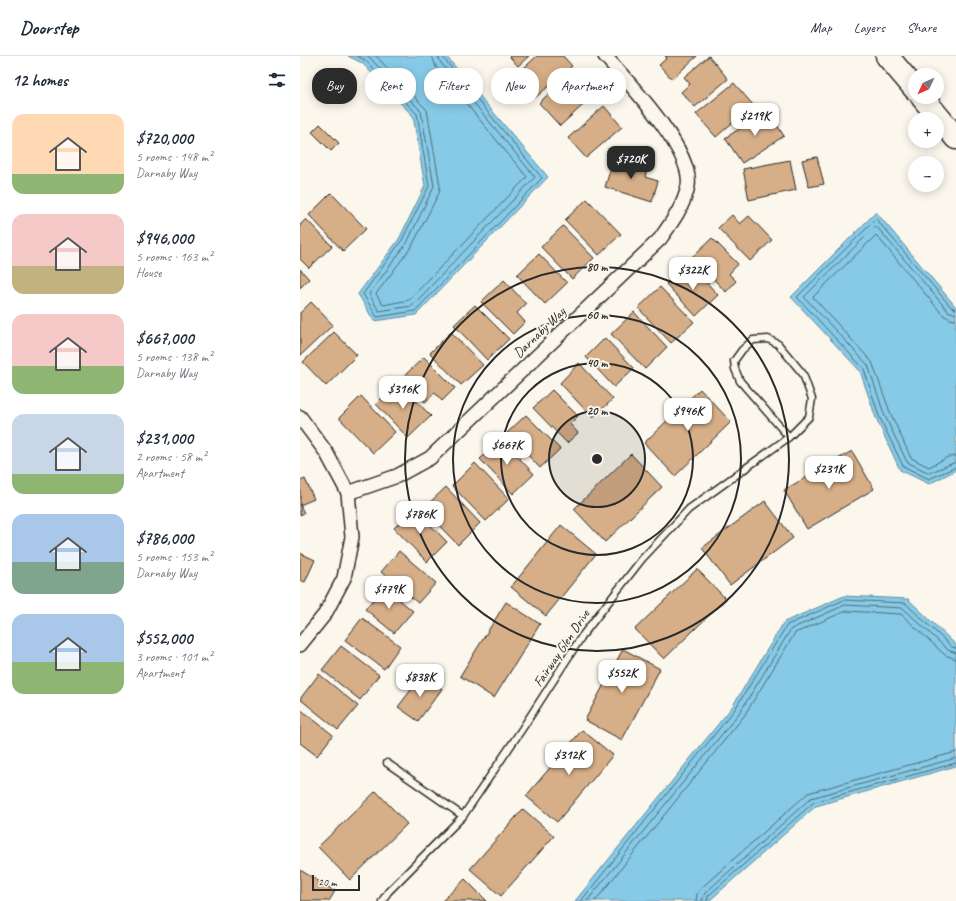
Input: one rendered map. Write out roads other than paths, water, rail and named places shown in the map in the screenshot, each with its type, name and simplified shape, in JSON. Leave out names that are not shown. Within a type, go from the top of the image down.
[{"type":"highway","points":[[887,56],[908,81]]},
{"type":"highway","points":[[928,104],[956,138]]},
{"type":"street","name":"Darnaby Way","points":[[348,494],[397,476],[430,458],[660,240],[681,209],[688,184],[683,156],[666,128],[605,56]]},
{"type":"street","points":[[300,417],[326,452],[348,494],[352,537],[344,578],[325,614],[300,644]]},
{"type":"lane","name":"Fairway Glen Drive","points":[[382,901],[388,892],[463,816],[522,729],[582,636],[642,558],[689,509],[789,437],[808,417],[812,399],[803,374],[778,344],[768,339],[753,340],[742,350],[734,361],[735,369],[740,381],[789,437]]},
{"type":"lane","points":[[387,763],[463,816]]},
{"type":"water","points":[[348,56],[446,56],[456,68],[424,68],[424,104],[483,104],[483,100],[548,177],[416,315],[374,321],[358,294],[399,239],[425,186],[413,116],[401,104],[416,104],[416,68],[367,68],[362,63]]},
{"type":"water","points":[[876,212],[956,307],[956,470],[929,484],[900,470],[876,418],[860,371],[791,297]]},
{"type":"water","points":[[844,596],[908,599],[956,645],[956,766],[816,806],[709,901],[575,901],[732,707],[784,622]]}]
